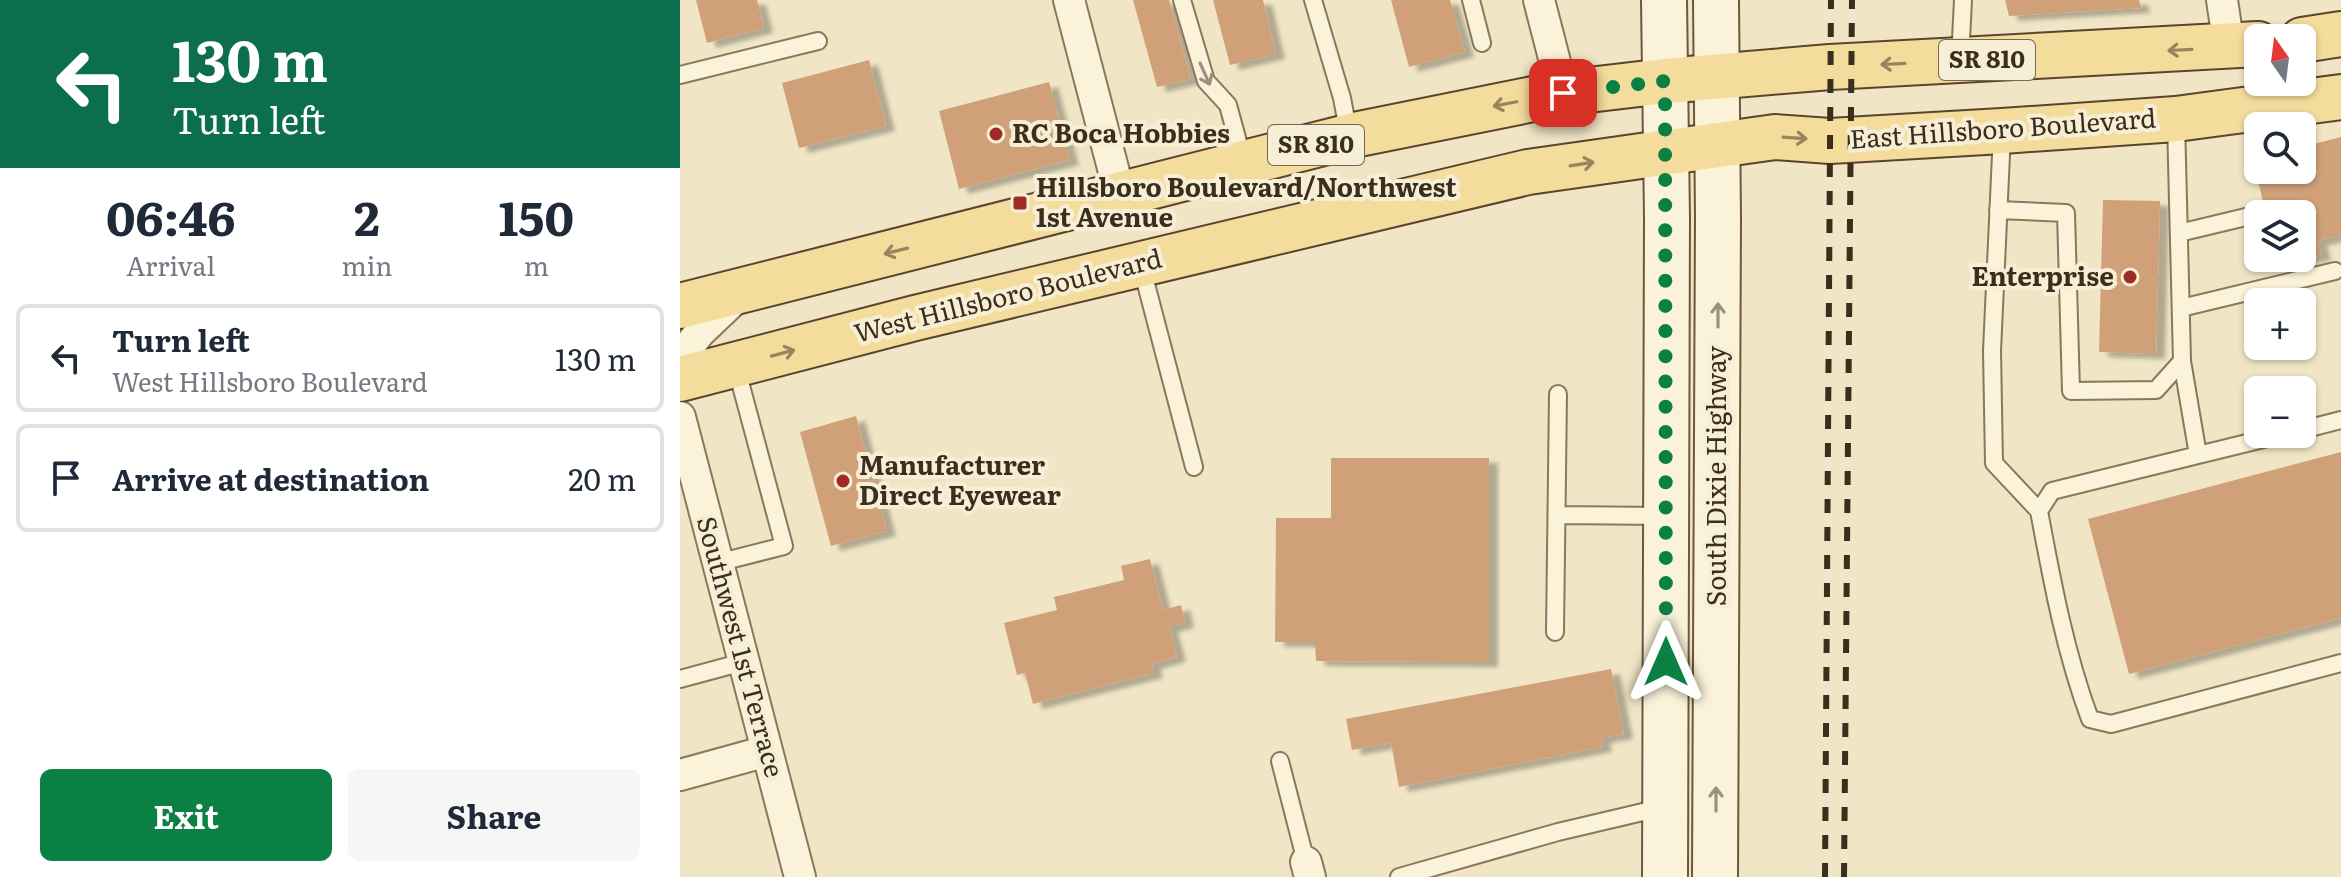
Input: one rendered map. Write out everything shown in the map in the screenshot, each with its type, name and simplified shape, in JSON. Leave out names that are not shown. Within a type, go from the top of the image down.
[{"type":"main road","name":"South Dixie Highway","points":[[1664,0],[1667,516],[1665,877]]},
{"type":"main road","name":"South Dixie Highway","points":[[1715,877],[1716,0]]},
{"type":"main road","points":[[2316,38],[2341,34]]},
{"type":"main road","name":"SR 810","points":[[680,306],[1349,136],[1563,93],[1716,76],[2243,46]]},
{"type":"main road","name":"East Hillsboro Boulevard","points":[[1666,152],[1775,137],[1830,141],[2176,119],[2341,97]]},
{"type":"main road","name":"West Hillsboro Boulevard","points":[[680,379],[1141,263],[1528,172],[1666,152]]},
{"type":"street","points":[[1069,0],[1120,195]]},
{"type":"street","points":[[1539,0],[1563,93]]},
{"type":"street","points":[[2222,0],[2243,46]]},
{"type":"street","points":[[680,359],[699,333],[745,290]]},
{"type":"street","name":"Southwest 1st Terrace","points":[[680,417],[686,461],[717,563],[800,877]]},
{"type":"street","points":[[680,775],[767,751]]},
{"type":"lane","points":[[1182,0],[1206,81],[1228,105],[1244,163]]},
{"type":"lane","points":[[1313,0],[1342,98],[1349,136]]},
{"type":"lane","points":[[1471,0],[1482,43]]},
{"type":"lane","points":[[1960,61],[1963,0]]},
{"type":"lane","points":[[680,75],[818,41]]},
{"type":"lane","points":[[2176,119],[2182,361],[2198,455]]},
{"type":"lane","points":[[2002,131],[1992,351],[1994,463],[2039,511],[2074,672],[2090,719],[2111,724],[2341,663]]},
{"type":"lane","points":[[1998,210],[2066,213],[2071,391],[2156,390],[2182,361]]},
{"type":"lane","points":[[2179,233],[2244,217]]},
{"type":"lane","points":[[1141,263],[1194,467]]},
{"type":"lane","points":[[2181,308],[2335,271]]},
{"type":"lane","points":[[717,563],[784,546],[735,365]]},
{"type":"lane","points":[[1555,632],[1558,394]]},
{"type":"lane","points":[[2316,426],[2341,420]]},
{"type":"lane","points":[[2039,511],[2052,491],[2244,444]]},
{"type":"lane","points":[[1557,515],[1667,516]]},
{"type":"lane","points":[[680,679],[743,662]]},
{"type":"lane","points":[[1280,761],[1308,870]]},
{"type":"lane","points":[[1399,877],[1558,832],[1665,807]]},
{"type":"building","points":[[696,0],[757,0],[764,28],[707,43]]},
{"type":"building","points":[[1133,0],[1169,0],[1191,79],[1157,87]]},
{"type":"building","points":[[1213,0],[1263,0],[1276,54],[1230,65]]},
{"type":"building","points":[[1391,0],[1450,0],[1465,52],[1409,67]]},
{"type":"building","points":[[2005,0],[2139,0],[2141,8],[2009,16]]},
{"type":"building","points":[[869,60],[886,126],[799,148],[782,83]]},
{"type":"building","points":[[1049,82],[1070,160],[959,189],[939,111]]},
{"type":"building","points":[[2341,137],[2341,235],[2318,241],[2322,255],[2316,256],[2316,200],[2263,200],[2259,184],[2316,184],[2316,143]]},
{"type":"building","name":"Enterprise","points":[[2103,200],[2160,201],[2156,354],[2099,352]]},
{"type":"building","name":"Manufacturer Direct Eyewear","points":[[856,416],[887,531],[831,546],[800,432]]},
{"type":"building","points":[[2341,452],[2341,618],[2129,674],[2088,519]]},
{"type":"building","points":[[1331,458],[1489,458],[1489,662],[1316,661],[1315,642],[1275,642],[1276,518],[1331,518]]},
{"type":"building","points":[[1150,559],[1163,610],[1181,605],[1185,623],[1169,627],[1177,657],[1152,664],[1154,673],[1033,704],[1025,673],[1017,675],[1004,623],[1057,610],[1054,597],[1124,580],[1121,566]]},
{"type":"building","points":[[1611,669],[1624,734],[1601,738],[1603,747],[1399,787],[1391,743],[1352,750],[1346,719]]},
{"type":"railway","points":[[1825,877],[1831,0]]},
{"type":"railway","points":[[1844,877],[1852,0]]},
{"type":"place","name":"RC Boca Hobbies","points":[[996,134]]},
{"type":"place","name":"Hillsboro Boulevard/Northwest 1st Avenue","points":[[1020,203]]},
{"type":"place","name":"Enterprise","points":[[2130,277]]},
{"type":"place","name":"Manufacturer Direct Eyewear","points":[[843,481]]},
{"type":"route","points":[[1563,93],[1665,81],[1666,662]]}]
